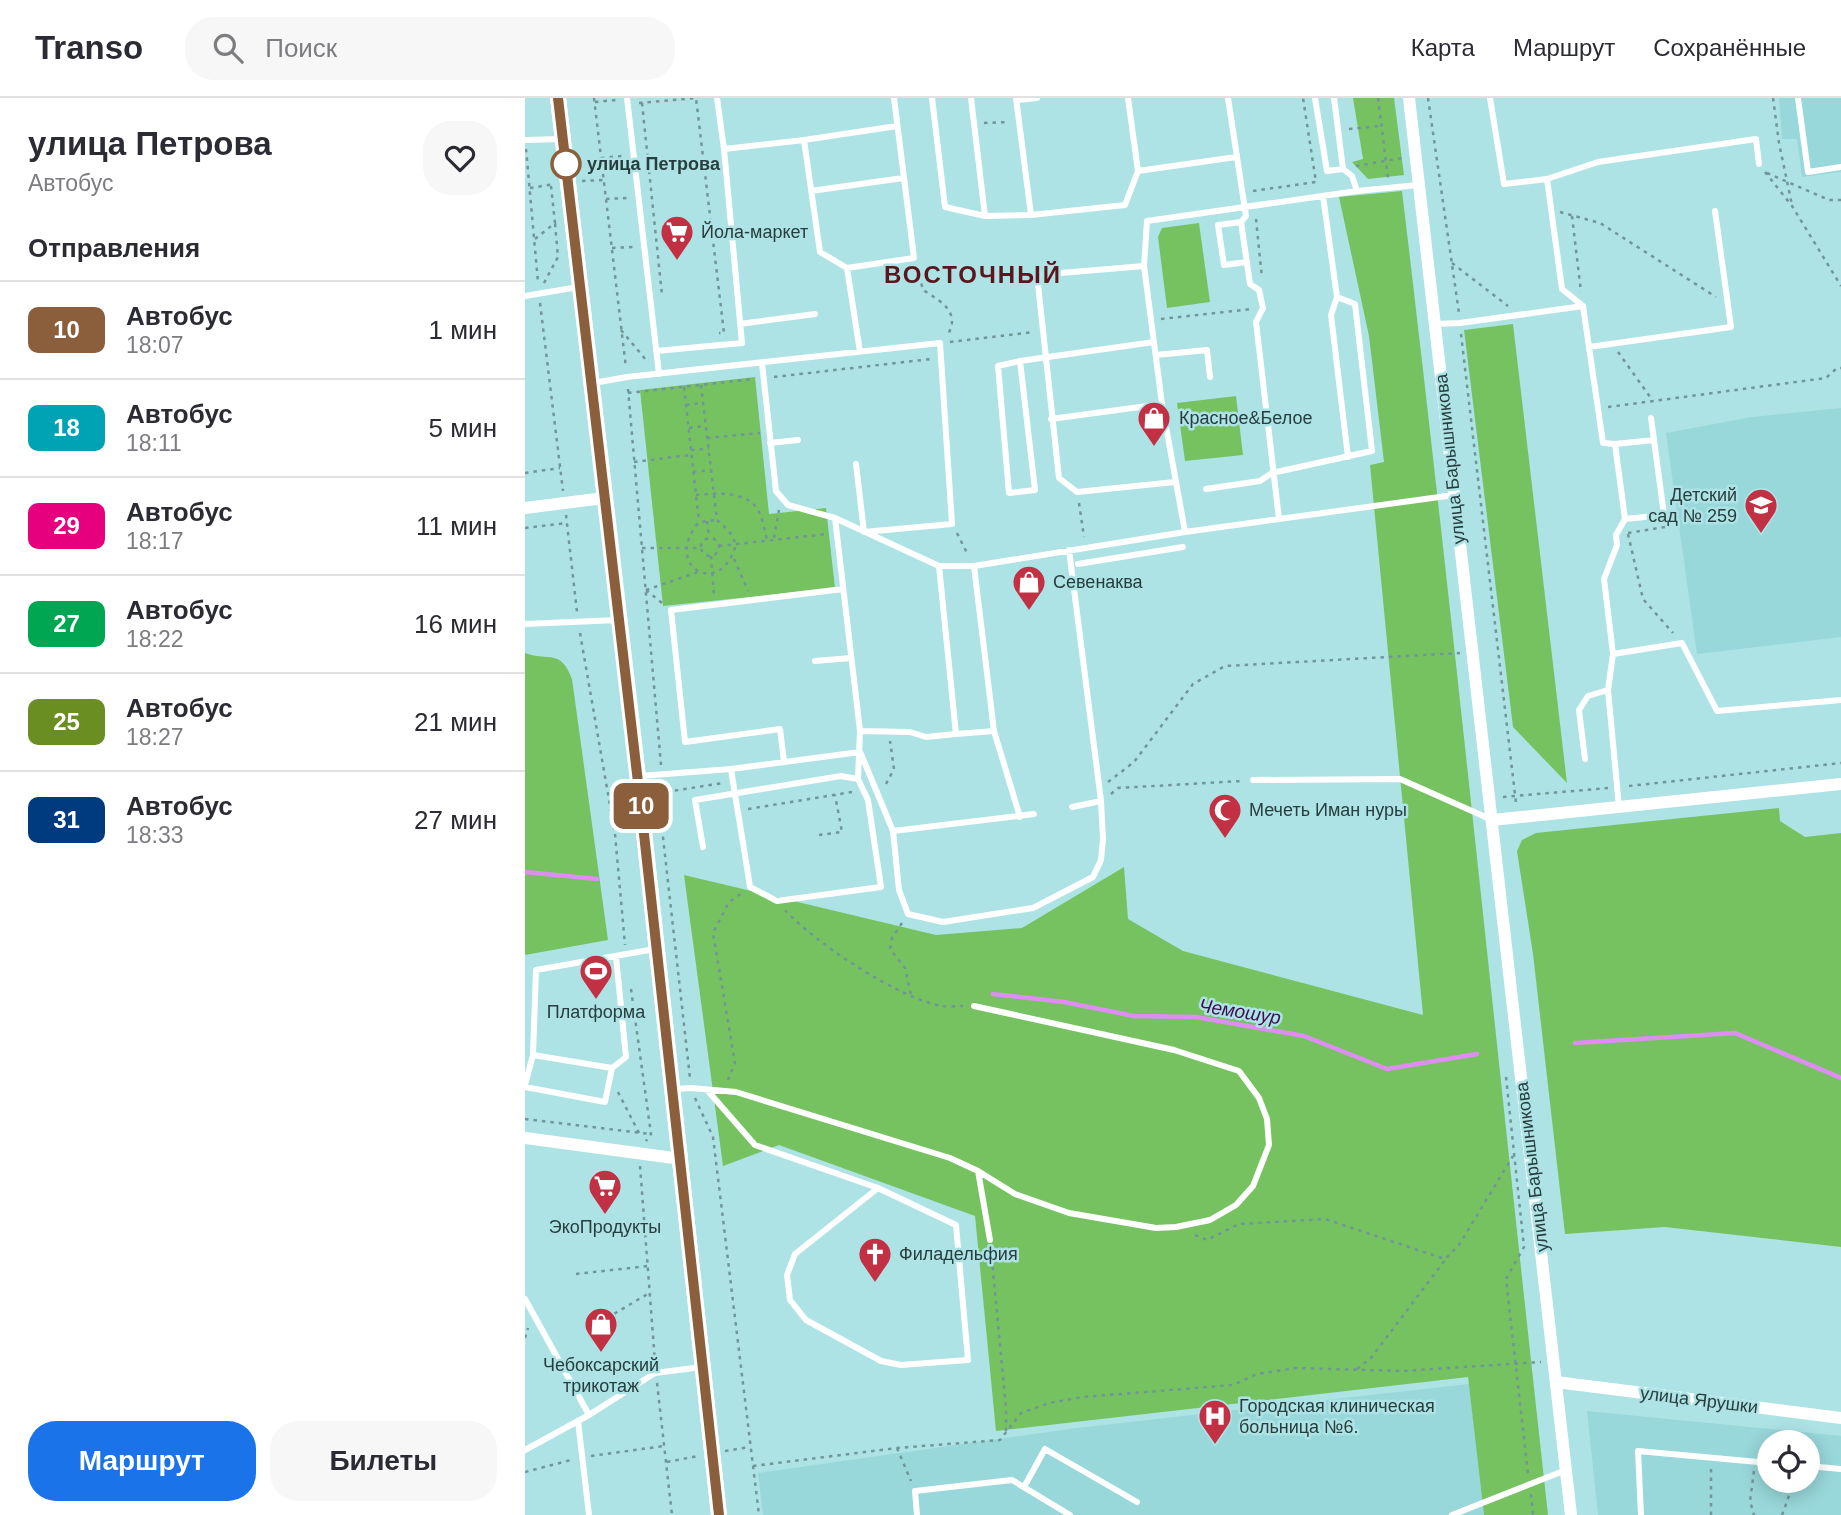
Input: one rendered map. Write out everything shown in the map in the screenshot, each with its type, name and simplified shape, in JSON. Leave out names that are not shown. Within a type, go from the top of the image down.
[{"type":"main road","points":[[558,98],[638,776],[719,1515]]},
{"type":"street","name":"улица Барышникова","points":[[1409,98],[1571,1515]]},
{"type":"street","points":[[525,508],[604,498]]},
{"type":"street","points":[[1492,820],[1841,783]]},
{"type":"street","points":[[525,1138],[681,1159]]},
{"type":"street","name":"улица Ярушки","points":[[1556,1382],[1841,1418]]},
{"type":"lane","points":[[633,98],[627,98],[659,374]]},
{"type":"lane","points":[[656,351],[741,343],[717,98]]},
{"type":"lane","points":[[804,140],[820,252],[847,268],[914,258],[894,98]]},
{"type":"lane","points":[[932,98],[946,206],[985,216],[1031,215],[1125,205],[1138,171],[1128,98]]},
{"type":"lane","points":[[971,98],[985,216]]},
{"type":"lane","points":[[1031,215],[1017,99],[1037,98]]},
{"type":"lane","points":[[1228,98],[1246,216],[1241,222],[1218,225],[1224,265],[1247,262]]},
{"type":"lane","points":[[1315,98],[1327,171],[1343,169],[1352,176],[1357,191]]},
{"type":"lane","points":[[1334,98],[1343,169]]},
{"type":"lane","points":[[1490,98],[1504,184],[1547,179],[1598,162],[1755,139],[1759,164]]},
{"type":"lane","points":[[1798,98],[1808,172],[1841,167]]},
{"type":"lane","points":[[724,149],[897,126]]},
{"type":"lane","points":[[525,140],[563,139]]},
{"type":"lane","points":[[1138,171],[1235,157]]},
{"type":"lane","points":[[811,191],[904,178]]},
{"type":"lane","points":[[1547,179],[1562,289],[1583,306],[1603,443],[1654,440]]},
{"type":"lane","points":[[1185,532],[1162,404],[1144,266],[1147,221],[1420,184]]},
{"type":"lane","points":[[1323,196],[1337,297],[1331,315],[1348,457]]},
{"type":"lane","points":[[1589,347],[1731,327],[1715,211]]},
{"type":"lane","points":[[1241,222],[1250,284],[1259,290],[1263,309],[1256,322],[1279,519]]},
{"type":"lane","points":[[1144,266],[1037,275],[1059,478],[1077,492],[1175,482]]},
{"type":"lane","points":[[847,268],[860,352]]},
{"type":"lane","points":[[525,296],[580,287]]},
{"type":"lane","points":[[1206,489],[1260,481],[1272,473],[1372,451],[1355,304],[1337,297]]},
{"type":"lane","points":[[1435,324],[1583,306]]},
{"type":"lane","points":[[740,324],[814,314]]},
{"type":"lane","points":[[1020,361],[1035,490],[1009,493],[998,366],[1020,361],[1154,342]]},
{"type":"lane","points":[[591,383],[940,343],[952,524],[864,532]]},
{"type":"lane","points":[[1156,355],[1207,351],[1210,377]]},
{"type":"lane","points":[[762,363],[776,491],[781,497],[788,505],[835,518],[939,566],[974,566],[1185,532],[1454,495]]},
{"type":"lane","points":[[1051,419],[1162,404]]},
{"type":"lane","points":[[1625,519],[1664,515],[1651,418]]},
{"type":"lane","points":[[770,443],[798,440]]},
{"type":"lane","points":[[1615,444],[1625,519],[1616,535],[1617,545],[1604,579],[1613,654],[1608,690],[1619,807]]},
{"type":"lane","points":[[856,464],[864,532]]},
{"type":"lane","points":[[731,769],[750,887],[777,901],[881,887],[868,800],[857,779],[860,731],[835,518]]},
{"type":"lane","points":[[1129,541],[1131,555]]},
{"type":"lane","points":[[1078,564],[1183,547]]},
{"type":"lane","points":[[860,752],[893,831],[899,890],[908,914],[943,922],[1033,908],[1093,877],[1101,860],[1101,801],[1069,550]]},
{"type":"lane","points":[[939,566],[956,734]]},
{"type":"lane","points":[[974,566],[994,731],[1020,817]]},
{"type":"lane","points":[[784,762],[780,729],[685,742],[671,610],[843,589]]},
{"type":"lane","points":[[525,624],[619,620]]},
{"type":"lane","points":[[1613,654],[1682,643],[1717,711],[1841,700]]},
{"type":"lane","points":[[815,660],[851,658]]},
{"type":"lane","points":[[1585,760],[1579,710],[1588,696],[1608,690]]},
{"type":"lane","points":[[860,731],[889,730],[926,737],[994,731]]},
{"type":"lane","points":[[638,776],[731,769],[860,752]]},
{"type":"lane","points":[[702,847],[695,800],[841,776],[857,779]]},
{"type":"lane","points":[[1253,780],[1400,779],[1492,820]]},
{"type":"lane","points":[[1072,807],[1101,801]]},
{"type":"lane","points":[[893,831],[1034,814]]},
{"type":"lane","points":[[616,957],[626,1057],[611,1072],[605,1102],[525,1086],[533,1055],[536,970],[657,949]]},
{"type":"lane","points":[[673,1089],[736,1092],[925,1151],[978,1171],[1014,1194],[1069,1213],[1156,1228],[1210,1220],[1236,1205],[1253,1186],[1269,1145],[1267,1119],[1259,1098],[1239,1071],[1174,1050],[974,1006]]},
{"type":"lane","points":[[533,1055],[611,1072]]},
{"type":"lane","points":[[708,1091],[755,1145],[879,1188],[956,1225],[968,1360],[901,1365],[881,1361],[806,1320],[790,1300],[787,1275],[795,1254],[879,1188]]},
{"type":"lane","points":[[978,1171],[990,1240]]},
{"type":"lane","points":[[525,1299],[589,1415]]},
{"type":"lane","points":[[525,1450],[589,1415],[655,1373],[704,1367]]},
{"type":"lane","points":[[578,1421],[589,1515]]},
{"type":"lane","points":[[1024,1487],[1045,1449],[1137,1502]]},
{"type":"lane","points":[[1641,1515],[1637,1451],[1757,1462]]},
{"type":"lane","points":[[1820,1467],[1841,1469]]},
{"type":"lane","points":[[1452,1515],[1566,1470]]},
{"type":"lane","points":[[917,1515],[915,1490],[1013,1480],[1070,1515]]},
{"type":"path","points":[[595,102],[627,98],[642,103],[697,98],[724,333],[712,334]]},
{"type":"path","points":[[1249,191],[1316,182],[1303,98]]},
{"type":"path","points":[[1378,98],[1389,188]]},
{"type":"path","points":[[1428,98],[1460,323],[1518,817]]},
{"type":"path","points":[[1773,98],[1792,206]]},
{"type":"path","points":[[642,103],[662,299]]},
{"type":"path","points":[[974,123],[1020,122]]},
{"type":"path","points":[[1339,130],[1381,127]]},
{"type":"path","points":[[1343,169],[1385,160],[1436,154]]},
{"type":"path","points":[[1759,164],[1792,206],[1841,286]]},
{"type":"path","points":[[1764,172],[1829,200],[1841,200]]},
{"type":"path","points":[[539,294],[558,257],[551,185]]},
{"type":"path","points":[[1551,209],[1600,223],[1728,304]]},
{"type":"path","points":[[1571,215],[1583,306]]},
{"type":"path","points":[[535,239],[555,223]]},
{"type":"path","points":[[914,258],[923,290],[951,313],[952,326],[940,343]]},
{"type":"path","points":[[1452,263],[1520,315]]},
{"type":"path","points":[[1151,320],[1263,309]]},
{"type":"path","points":[[621,330],[659,374]]},
{"type":"path","points":[[940,343],[1042,330]]},
{"type":"path","points":[[1612,344],[1653,401]]},
{"type":"path","points":[[628,393],[941,357]]},
{"type":"path","points":[[1598,409],[1826,378],[1837,368],[1841,368]]},
{"type":"path","points":[[671,610],[646,590],[698,572],[712,574],[724,568],[733,557],[736,544],[729,531],[717,520],[701,385]]},
{"type":"path","points":[[684,387],[699,522]]},
{"type":"path","points":[[686,405],[703,403]]},
{"type":"path","points":[[689,428],[706,426]]},
{"type":"path","points":[[707,438],[768,432]]},
{"type":"path","points":[[634,462],[709,449]]},
{"type":"path","points":[[525,473],[561,468],[579,622],[615,834],[627,955]]},
{"type":"path","points":[[694,472],[711,470]]},
{"type":"path","points":[[1077,492],[1086,547]]},
{"type":"path","points":[[696,495],[714,493],[733,496],[755,506],[767,540]]},
{"type":"path","points":[[773,540],[781,497]]},
{"type":"path","points":[[698,572],[688,561],[685,548],[689,534],[699,522],[717,520]]},
{"type":"path","points":[[707,521],[709,537]]},
{"type":"path","points":[[525,528],[567,523]]},
{"type":"path","points":[[952,524],[974,566]]},
{"type":"path","points":[[1671,526],[1628,533],[1643,599],[1682,643]]},
{"type":"path","points":[[719,546],[837,533]]},
{"type":"path","points":[[709,537],[719,546]]},
{"type":"path","points":[[709,537],[704,539],[701,548],[705,555],[715,555],[719,546]]},
{"type":"path","points":[[642,548],[701,548]]},
{"type":"path","points":[[711,556],[713,581]]},
{"type":"path","points":[[733,557],[753,600]]},
{"type":"path","points":[[1100,788],[1134,762],[1193,684],[1225,666],[1472,652]]},
{"type":"path","points":[[879,797],[894,769],[889,730]]},
{"type":"path","points":[[1489,797],[1619,787],[1841,763]]},
{"type":"path","points":[[1101,801],[1118,788],[1253,780]]},
{"type":"path","points":[[658,793],[733,781]]},
{"type":"path","points":[[660,808],[672,790]]},
{"type":"path","points":[[738,810],[863,790]]},
{"type":"path","points":[[819,835],[842,832],[835,795]]},
{"type":"path","points":[[723,1091],[735,1063],[713,933],[729,902],[750,887]]},
{"type":"path","points":[[777,901],[794,919],[852,964],[911,995],[942,1006],[974,1006]]},
{"type":"path","points":[[908,914],[892,938],[890,949],[905,968],[911,995]]},
{"type":"path","points":[[630,982],[650,1134],[638,1153],[651,1292],[655,1373],[673,1515]]},
{"type":"path","points":[[611,1072],[639,1133]]},
{"type":"path","points":[[525,1119],[650,1134]]},
{"type":"path","points":[[1357,1369],[1371,1357],[1445,1259],[1459,1245],[1514,1155],[1524,1247],[1506,1279],[1533,1515]]},
{"type":"path","points":[[1176,1227],[1207,1240],[1239,1224],[1325,1219],[1445,1259]]},
{"type":"path","points":[[990,1240],[1006,1408],[1005,1434]]},
{"type":"path","points":[[576,1274],[648,1266]]},
{"type":"path","points":[[607,1318],[651,1292]]},
{"type":"path","points":[[753,1466],[897,1448],[1000,1440],[1021,1413],[1049,1402],[1233,1385],[1257,1374],[1296,1368],[1402,1371],[1554,1361]]},
{"type":"path","points":[[583,1458],[664,1446]]},
{"type":"path","points":[[750,1447],[759,1515]]},
{"type":"path","points":[[897,1448],[915,1490]]},
{"type":"path","points":[[1711,1458],[1711,1515]]},
{"type":"path","points":[[525,1472],[562,1462]]},
{"type":"path","points":[[1754,1515],[1750,1501],[1751,1478],[1757,1462]]},
{"type":"path","points":[[1782,1515],[1790,1493]]},
{"type":"shaded area","points":[[1779,98],[1841,98],[1841,172],[1802,177],[1797,139],[1782,139]]},
{"type":"shaded area","name":"Детский сад № 259","points":[[1841,408],[1841,637],[1697,654],[1666,433],[1752,417]]},
{"type":"shaded area","name":"Городская клиническая больница №6.","points":[[1469,1384],[1484,1515],[763,1515],[758,1473],[1077,1428]]},
{"type":"shaded area","points":[[1587,1411],[1780,1430],[1757,1430],[1757,1493],[1820,1493],[1820,1434],[1841,1436],[1841,1515],[1598,1515]]},
{"type":"green space","points":[[1353,98],[1394,98],[1404,175],[1368,179],[1352,162],[1363,159]]},
{"type":"green space","points":[[1402,191],[1459,687],[1548,1515],[1484,1515],[1468,1377],[996,1431],[975,1216],[779,1145],[723,1166],[684,875],[936,935],[1022,928],[1124,867],[1128,919],[1183,951],[1423,1015],[1370,465],[1384,462],[1369,336],[1339,197]]},
{"type":"green space","points":[[1199,223],[1210,302],[1167,308],[1158,237],[1162,228]]},
{"type":"green space","points":[[1513,324],[1567,783],[1513,727],[1464,330]]},
{"type":"green space","points":[[755,377],[769,514],[826,508],[835,588],[663,606],[640,390]]},
{"type":"green space","points":[[1236,396],[1243,455],[1185,461],[1177,403]]},
{"type":"green space","points":[[525,653],[558,660],[568,669],[572,679],[608,940],[525,955]]},
{"type":"green space","points":[[1779,808],[1780,821],[1805,837],[1841,833],[1841,1247],[1665,1227],[1565,1234],[1533,954],[1517,851],[1522,840],[1536,833]]},
{"type":"waterway","name":"Чемошур","points":[[525,872],[597,879]]},
{"type":"waterway","name":"Чемошур","points":[[993,994],[1064,1002],[1134,1016],[1196,1017],[1304,1036],[1387,1069],[1477,1054]]},
{"type":"waterway","name":"Чемошур","points":[[1575,1043],[1735,1033],[1841,1078]]},
{"type":"bus line","name":"10","points":[[558,98],[681,1159],[719,1515]]},
{"type":"place","name":"улица Петрова","points":[[566,164]]},
{"type":"place","name":"Йола-маркет","points":[[677,262]]},
{"type":"place","name":"Красное&Белое","points":[[1154,448]]},
{"type":"place","name":"Детский сад № 259","points":[[1761,535]]},
{"type":"place","name":"Севенаква","points":[[1029,612]]},
{"type":"place","name":"Мечеть Иман нуры","points":[[1225,840]]},
{"type":"place","name":"Платформа","points":[[596,1001]]},
{"type":"place","name":"ЭкоПродукты","points":[[605,1216]]},
{"type":"place","name":"Филадельфия","points":[[875,1284]]},
{"type":"place","name":"Чебоксарский трикотаж","points":[[601,1354]]},
{"type":"place","name":"Городская клиническая больница №6.","points":[[1215,1446]]},
{"type":"district","name":"ВОСТОЧНЫЙ","points":[[973,275]]}]
